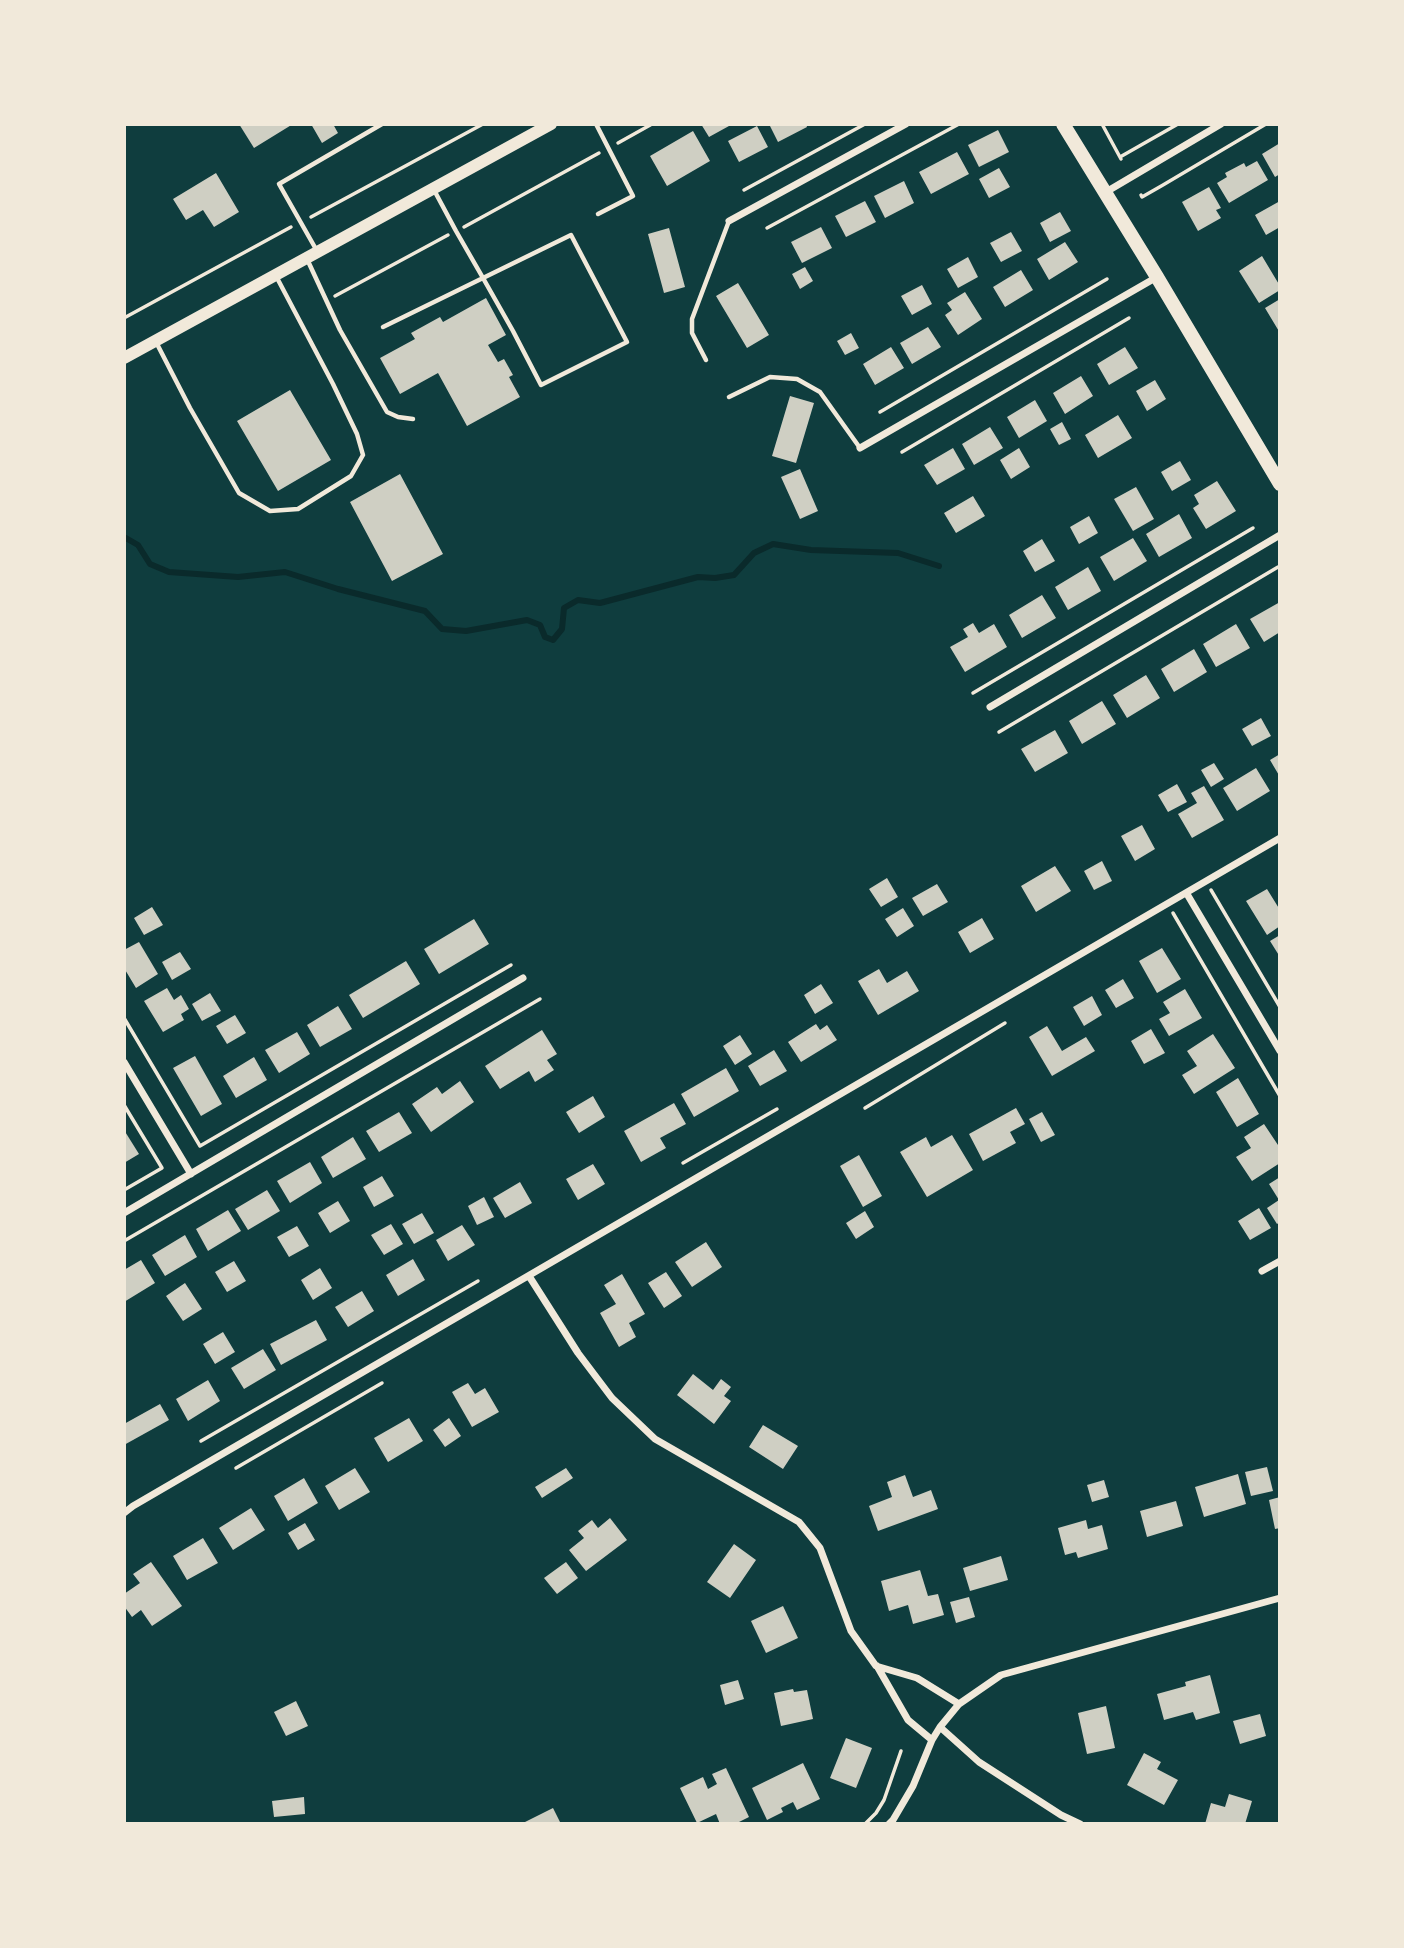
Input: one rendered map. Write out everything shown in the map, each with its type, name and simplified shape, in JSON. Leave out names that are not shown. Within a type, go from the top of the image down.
[{"type":"main road","points":[[124,358],[551,124]]},
{"type":"main road","points":[[1063,124],[1280,484]]},
{"type":"street","points":[[729,221],[906,124]]},
{"type":"street","points":[[1105,192],[1221,124]]},
{"type":"street","points":[[860,448],[1157,277]]},
{"type":"street","points":[[990,707],[1280,536]]},
{"type":"street","points":[[124,1513],[1280,838]]},
{"type":"street","points":[[1187,894],[1280,1051]]},
{"type":"street","points":[[124,1213],[523,978]]},
{"type":"street","points":[[124,1062],[191,1174]]},
{"type":"street","points":[[1262,1271],[1280,1261]]},
{"type":"street","points":[[529,1276],[578,1353],[612,1398],[655,1439],[799,1522],[820,1548],[851,1632],[876,1666],[908,1720],[932,1740]]},
{"type":"street","points":[[889,1824],[913,1786],[940,1727],[959,1703],[1000,1675],[1280,1598]]},
{"type":"street","points":[[876,1666],[917,1678],[959,1703]]},
{"type":"street","points":[[940,1727],[979,1762],[1061,1815],[1080,1824]]},
{"type":"lane","points":[[382,124],[279,184],[312,255],[340,330],[387,412],[414,419]]},
{"type":"lane","points":[[596,124],[633,196],[598,214]]},
{"type":"lane","points":[[383,327],[483,278],[572,234],[627,342],[541,385],[483,278],[433,189]]},
{"type":"lane","points":[[706,360],[692,333],[692,319],[729,221]]},
{"type":"lane","points":[[155,341],[239,493],[270,511],[298,509],[351,476],[363,455],[357,434],[333,384],[276,275]]},
{"type":"lane","points":[[729,397],[770,377],[797,379],[820,392],[860,448]]},
{"type":"path","points":[[327,301],[652,124]]},
{"type":"path","points":[[744,190],[865,124]]},
{"type":"path","points":[[767,228],[959,124]]},
{"type":"path","points":[[1102,124],[1121,158],[1178,124]]},
{"type":"path","points":[[1141,195],[1142,197],[1266,124]]},
{"type":"path","points":[[880,412],[1107,279]]},
{"type":"path","points":[[902,452],[1129,318]]},
{"type":"path","points":[[973,693],[1254,528]]},
{"type":"path","points":[[999,732],[1278,568]]},
{"type":"path","points":[[1206,882],[1280,1007]]},
{"type":"path","points":[[1168,905],[1280,1096]]},
{"type":"path","points":[[194,1149],[511,965]]},
{"type":"path","points":[[124,1241],[540,999]]},
{"type":"path","points":[[124,1018],[200,1146]]},
{"type":"path","points":[[865,1108],[1005,1023]]},
{"type":"path","points":[[124,1105],[162,1168],[124,1190]]},
{"type":"path","points":[[683,1163],[777,1109]]},
{"type":"path","points":[[201,1441],[478,1281]]},
{"type":"path","points":[[236,1468],[382,1383]]},
{"type":"path","points":[[865,1824],[884,1800],[901,1751]]},
{"type":"building","points":[[239,124],[293,124],[254,148]]},
{"type":"building","points":[[311,124],[333,124],[338,133],[322,143]]},
{"type":"building","points":[[701,124],[728,124],[729,126],[709,137]]},
{"type":"building","points":[[769,124],[806,124],[807,127],[778,142]]},
{"type":"building","points":[[757,126],[768,147],[739,162],[728,141]]},
{"type":"building","points":[[998,130],[1009,152],[979,167],[968,145]]},
{"type":"building","points":[[693,131],[710,161],[667,186],[650,156]]},
{"type":"building","points":[[1280,143],[1280,174],[1275,177],[1262,154]]},
{"type":"building","points":[[957,152],[969,174],[931,194],[919,172]]},
{"type":"building","points":[[1257,161],[1268,180],[1229,203],[1217,183],[1227,177],[1225,173],[1244,163],[1246,167]]},
{"type":"building","points":[[999,168],[1010,187],[989,198],[979,179]]},
{"type":"building","points":[[216,173],[239,212],[214,227],[203,210],[186,220],[173,199]]},
{"type":"building","points":[[904,181],[914,203],[885,218],[874,196]]},
{"type":"building","points":[[1209,187],[1221,208],[1216,210],[1221,218],[1198,231],[1182,202]]},
{"type":"building","points":[[865,201],[876,222],[846,237],[835,216]]},
{"type":"building","points":[[1280,201],[1280,227],[1266,235],[1255,215]]},
{"type":"building","points":[[1060,212],[1071,231],[1050,242],[1040,223]]},
{"type":"building","points":[[821,227],[832,248],[802,263],[791,242]]},
{"type":"building","points":[[669,228],[685,287],[664,293],[648,234]]},
{"type":"building","points":[[1011,232],[1022,251],[1001,262],[990,243]]},
{"type":"building","points":[[1065,242],[1078,262],[1049,280],[1037,259]]},
{"type":"building","points":[[1262,256],[1280,290],[1259,303],[1239,271]]},
{"type":"building","points":[[968,257],[978,277],[958,288],[947,269]]},
{"type":"building","points":[[805,267],[813,281],[800,289],[792,274]]},
{"type":"building","points":[[1021,270],[1033,290],[1005,307],[993,287]]},
{"type":"building","points":[[738,283],[769,335],[747,348],[716,296]]},
{"type":"building","points":[[922,285],[932,304],[912,315],[901,296]]},
{"type":"building","points":[[965,292],[982,319],[958,335],[945,315],[952,310],[947,303]]},
{"type":"building","points":[[486,298],[506,335],[488,345],[498,362],[504,359],[513,375],[509,377],[520,397],[467,426],[438,373],[400,394],[380,358],[415,339],[411,333],[440,317],[443,322]]},
{"type":"building","points":[[1280,299],[1280,333],[1265,308]]},
{"type":"building","points":[[928,327],[941,347],[912,364],[900,343]]},
{"type":"building","points":[[851,333],[859,348],[845,355],[837,341]]},
{"type":"building","points":[[891,347],[904,368],[875,385],[863,364]]},
{"type":"building","points":[[1125,347],[1138,368],[1109,385],[1097,364]]},
{"type":"building","points":[[1081,376],[1093,396],[1065,414],[1053,393]]},
{"type":"building","points":[[1155,380],[1166,399],[1147,411],[1136,391]]},
{"type":"building","points":[[290,390],[331,460],[278,491],[237,421]]},
{"type":"building","points":[[790,396],[814,403],[796,463],[772,456]]},
{"type":"building","points":[[1035,400],[1047,421],[1019,438],[1007,417]]},
{"type":"building","points":[[1118,415],[1132,438],[1098,458],[1085,435]]},
{"type":"building","points":[[1062,422],[1071,439],[1059,445],[1050,429]]},
{"type":"building","points":[[990,427],[1003,448],[974,465],[962,444]]},
{"type":"building","points":[[953,448],[965,469],[937,485],[924,465]]},
{"type":"building","points":[[1019,448],[1030,467],[1011,479],[1000,460]]},
{"type":"building","points":[[1180,461],[1191,480],[1172,491],[1161,472]]},
{"type":"building","points":[[800,469],[818,511],[800,519],[781,477]]},
{"type":"building","points":[[400,474],[443,554],[392,581],[350,502]]},
{"type":"building","points":[[1217,481],[1236,511],[1206,529],[1193,508],[1199,504],[1194,495]]},
{"type":"building","points":[[1136,487],[1154,519],[1133,531],[1114,499]]},
{"type":"building","points":[[973,496],[985,516],[956,533],[944,513]]},
{"type":"building","points":[[1179,514],[1192,538],[1159,557],[1146,534]]},
{"type":"building","points":[[1089,516],[1098,533],[1079,544],[1070,527]]},
{"type":"building","points":[[1133,538],[1147,561],[1114,581],[1100,557]]},
{"type":"building","points":[[1042,539],[1055,561],[1035,572],[1023,551]]},
{"type":"building","points":[[1088,567],[1101,591],[1068,610],[1055,587]]},
{"type":"building","points":[[1042,595],[1056,618],[1022,638],[1009,615]]},
{"type":"building","points":[[1280,602],[1280,632],[1264,642],[1250,619]]},
{"type":"building","points":[[973,623],[979,633],[994,624],[1007,647],[965,672],[950,647],[968,637],[963,629]]},
{"type":"building","points":[[1236,624],[1250,648],[1216,667],[1203,644]]},
{"type":"building","points":[[1194,649],[1207,672],[1174,692],[1161,669]]},
{"type":"building","points":[[1146,675],[1160,698],[1127,718],[1113,695]]},
{"type":"building","points":[[1102,701],[1116,724],[1082,744],[1069,721]]},
{"type":"building","points":[[1261,718],[1271,736],[1252,746],[1242,729]]},
{"type":"building","points":[[1055,730],[1068,753],[1035,772],[1021,749]]},
{"type":"building","points":[[1280,754],[1280,777],[1270,760]]},
{"type":"building","points":[[1214,763],[1224,779],[1211,787],[1201,770]]},
{"type":"building","points":[[1256,768],[1270,791],[1237,811],[1223,788]]},
{"type":"building","points":[[1177,784],[1187,802],[1168,812],[1158,795]]},
{"type":"building","points":[[1204,786],[1224,820],[1192,838],[1178,814],[1197,803],[1191,793]]},
{"type":"building","points":[[1142,825],[1155,849],[1135,861],[1121,836]]},
{"type":"building","points":[[1102,861],[1112,881],[1094,890],[1084,871]]},
{"type":"building","points":[[1055,866],[1071,891],[1036,912],[1021,886]]},
{"type":"building","points":[[887,878],[898,897],[881,907],[869,889]]},
{"type":"building","points":[[937,884],[948,902],[923,916],[912,898]]},
{"type":"building","points":[[1267,889],[1280,910],[1280,926],[1267,935],[1246,901]]},
{"type":"building","points":[[152,907],[163,925],[144,935],[134,918]]},
{"type":"building","points":[[903,908],[914,926],[897,937],[885,919]]},
{"type":"building","points":[[982,918],[994,939],[970,953],[958,932]]},
{"type":"building","points":[[474,919],[489,944],[439,974],[424,949]]},
{"type":"building","points":[[1280,935],[1280,957],[1270,941]]},
{"type":"building","points":[[139,942],[158,974],[136,988],[124,968],[124,950]]},
{"type":"building","points":[[1162,948],[1181,979],[1157,993],[1139,961]]},
{"type":"building","points":[[180,952],[191,969],[172,980],[162,962]]},
{"type":"building","points":[[406,961],[420,984],[363,1018],[349,995]]},
{"type":"building","points":[[879,969],[887,983],[907,971],[919,991],[878,1015],[858,981]]},
{"type":"building","points":[[1123,979],[1134,998],[1116,1008],[1105,990]]},
{"type":"building","points":[[821,984],[833,1003],[815,1014],[804,995]]},
{"type":"building","points":[[167,988],[174,1000],[181,995],[189,1009],[181,1014],[184,1020],[163,1032],[144,1001]]},
{"type":"building","points":[[1185,989],[1202,1018],[1169,1036],[1159,1019],[1170,1013],[1163,1002]]},
{"type":"building","points":[[210,993],[221,1011],[202,1021],[192,1004]]},
{"type":"building","points":[[1092,996],[1102,1015],[1084,1026],[1073,1007]]},
{"type":"building","points":[[338,1006],[352,1029],[320,1047],[307,1025]]},
{"type":"building","points":[[235,1015],[246,1033],[227,1044],[216,1026]]},
{"type":"building","points":[[816,1024],[820,1030],[827,1025],[837,1040],[801,1062],[788,1042]]},
{"type":"building","points":[[1047,1026],[1062,1051],[1086,1037],[1095,1051],[1052,1076],[1029,1037]]},
{"type":"building","points":[[1151,1029],[1165,1053],[1144,1064],[1131,1041]]},
{"type":"building","points":[[542,1030],[557,1054],[547,1060],[554,1070],[535,1082],[529,1071],[500,1089],[485,1066]]},
{"type":"building","points":[[297,1032],[310,1054],[279,1073],[265,1050]]},
{"type":"building","points":[[1213,1034],[1235,1068],[1194,1094],[1182,1075],[1197,1066],[1187,1051]]},
{"type":"building","points":[[740,1035],[752,1054],[735,1065],[723,1046]]},
{"type":"building","points":[[774,1050],[787,1071],[760,1086],[748,1066]]},
{"type":"building","points":[[195,1056],[222,1104],[201,1116],[173,1068]]},
{"type":"building","points":[[254,1057],[267,1080],[236,1098],[223,1076]]},
{"type":"building","points":[[726,1068],[739,1091],[694,1117],[681,1094]]},
{"type":"building","points":[[1238,1078],[1259,1114],[1237,1127],[1216,1092]]},
{"type":"building","points":[[460,1081],[474,1102],[431,1132],[412,1104],[437,1087],[442,1094]]},
{"type":"building","points":[[593,1096],[605,1117],[579,1133],[566,1112]]},
{"type":"building","points":[[674,1103],[686,1124],[660,1138],[666,1148],[641,1162],[624,1131]]},
{"type":"building","points":[[1016,1108],[1025,1124],[1010,1132],[1016,1143],[983,1161],[969,1134]]},
{"type":"building","points":[[399,1112],[412,1133],[379,1152],[366,1131]]},
{"type":"building","points":[[1042,1112],[1055,1135],[1041,1142],[1029,1119]]},
{"type":"building","points":[[1264,1124],[1280,1148],[1280,1163],[1252,1181],[1236,1157],[1251,1148],[1244,1137]]},
{"type":"building","points":[[124,1130],[139,1154],[124,1163]]},
{"type":"building","points":[[952,1135],[973,1170],[927,1197],[900,1152],[926,1137],[931,1147]]},
{"type":"building","points":[[353,1137],[366,1159],[333,1178],[321,1157]]},
{"type":"building","points":[[859,1155],[882,1196],[863,1207],[840,1166]]},
{"type":"building","points":[[310,1162],[322,1183],[290,1203],[277,1181]]},
{"type":"building","points":[[593,1164],[605,1184],[578,1200],[566,1179]]},
{"type":"building","points":[[382,1176],[394,1196],[374,1207],[363,1187]]},
{"type":"building","points":[[1280,1177],[1280,1222],[1277,1224],[1267,1208],[1279,1200],[1269,1184]]},
{"type":"building","points":[[520,1182],[532,1203],[505,1218],[493,1198]]},
{"type":"building","points":[[267,1190],[280,1211],[248,1230],[235,1209]]},
{"type":"building","points":[[484,1197],[494,1217],[477,1225],[468,1206]]},
{"type":"building","points":[[338,1201],[350,1221],[330,1233],[318,1213]]},
{"type":"building","points":[[1259,1208],[1271,1228],[1250,1240],[1238,1221]]},
{"type":"building","points":[[228,1210],[241,1231],[208,1251],[196,1229]]},
{"type":"building","points":[[865,1211],[874,1227],[856,1239],[846,1223]]},
{"type":"building","points":[[422,1213],[434,1233],[414,1244],[402,1224]]},
{"type":"building","points":[[391,1224],[403,1244],[384,1255],[371,1235]]},
{"type":"building","points":[[462,1225],[475,1245],[448,1261],[436,1240]]},
{"type":"building","points":[[297,1226],[309,1246],[289,1257],[277,1237]]},
{"type":"building","points":[[185,1235],[197,1257],[165,1276],[152,1255]]},
{"type":"building","points":[[706,1242],[722,1267],[692,1287],[675,1262]]},
{"type":"building","points":[[413,1259],[425,1280],[398,1296],[386,1275]]},
{"type":"building","points":[[141,1260],[155,1283],[124,1302],[124,1270]]},
{"type":"building","points":[[234,1261],[246,1281],[227,1292],[215,1272]]},
{"type":"building","points":[[320,1268],[332,1288],[313,1300],[301,1280]]},
{"type":"building","points":[[666,1272],[682,1296],[664,1308],[648,1283]]},
{"type":"building","points":[[622,1274],[645,1314],[629,1323],[636,1337],[619,1347],[600,1313],[616,1304],[604,1285]]},
{"type":"building","points":[[185,1283],[202,1309],[183,1321],[166,1296]]},
{"type":"building","points":[[362,1291],[374,1311],[348,1327],[335,1307]]},
{"type":"building","points":[[316,1320],[327,1340],[281,1365],[270,1344]]},
{"type":"building","points":[[223,1332],[235,1352],[215,1364],[203,1344]]},
{"type":"building","points":[[263,1349],[276,1370],[244,1389],[231,1368]]},
{"type":"building","points":[[693,1374],[713,1390],[721,1379],[731,1387],[724,1396],[731,1401],[714,1424],[677,1395]]},
{"type":"building","points":[[208,1380],[220,1401],[188,1421],[176,1399]]},
{"type":"building","points":[[468,1383],[475,1394],[485,1388],[499,1412],[472,1427],[452,1392]]},
{"type":"building","points":[[160,1404],[169,1420],[124,1445],[124,1424]]},
{"type":"building","points":[[409,1418],[423,1441],[388,1462],[374,1438]]},
{"type":"building","points":[[449,1418],[461,1436],[445,1447],[433,1430]]},
{"type":"building","points":[[763,1425],[798,1446],[783,1469],[749,1447]]},
{"type":"building","points":[[1267,1467],[1273,1491],[1251,1496],[1245,1472]]},
{"type":"building","points":[[355,1468],[370,1492],[339,1510],[325,1486]]},
{"type":"building","points":[[566,1468],[573,1478],[542,1498],[535,1487]]},
{"type":"building","points":[[1238,1474],[1246,1504],[1204,1517],[1195,1487]]},
{"type":"building","points":[[905,1475],[913,1497],[931,1490],[938,1509],[878,1531],[869,1506],[892,1497],[887,1482]]},
{"type":"building","points":[[304,1478],[318,1503],[288,1521],[274,1496]]},
{"type":"building","points":[[1104,1480],[1109,1497],[1092,1502],[1087,1485]]},
{"type":"building","points":[[1280,1497],[1280,1528],[1275,1529],[1269,1500]]},
{"type":"building","points":[[1176,1501],[1183,1526],[1147,1537],[1140,1511]]},
{"type":"building","points":[[251,1508],[265,1530],[233,1550],[219,1528]]},
{"type":"building","points":[[610,1518],[627,1540],[586,1571],[569,1550],[584,1538],[578,1531],[592,1520],[598,1528]]},
{"type":"building","points":[[1086,1520],[1088,1529],[1102,1525],[1108,1549],[1078,1558],[1076,1552],[1065,1555],[1058,1528]]},
{"type":"building","points":[[305,1523],[315,1540],[298,1550],[288,1533]]},
{"type":"building","points":[[203,1538],[218,1563],[187,1580],[173,1556]]},
{"type":"building","points":[[734,1544],[756,1560],[730,1598],[707,1582]]},
{"type":"building","points":[[1001,1556],[1008,1580],[970,1591],[963,1568]]},
{"type":"building","points":[[151,1562],[182,1606],[152,1626],[141,1610],[132,1617],[124,1606],[124,1594],[140,1583],[133,1574]]},
{"type":"building","points":[[566,1562],[578,1578],[557,1594],[544,1578]]},
{"type":"building","points":[[920,1570],[928,1596],[938,1594],[944,1615],[913,1624],[908,1605],[889,1611],[881,1581]]},
{"type":"building","points":[[969,1597],[975,1617],[956,1623],[950,1602]]},
{"type":"building","points":[[783,1606],[798,1638],[766,1653],[751,1621]]},
{"type":"building","points":[[1210,1675],[1220,1713],[1196,1720],[1193,1712],[1164,1720],[1157,1694],[1186,1686],[1185,1682]]},
{"type":"building","points":[[738,1680],[744,1699],[725,1705],[720,1685]]},
{"type":"building","points":[[793,1689],[794,1692],[807,1690],[813,1719],[781,1726],[774,1693]]},
{"type":"building","points":[[296,1701],[308,1726],[286,1736],[274,1712]]},
{"type":"building","points":[[1106,1706],[1115,1748],[1087,1754],[1078,1713]]},
{"type":"building","points":[[1260,1714],[1266,1736],[1240,1744],[1233,1721]]},
{"type":"building","points":[[846,1738],[872,1748],[856,1788],[830,1778]]},
{"type":"building","points":[[1144,1753],[1161,1762],[1157,1769],[1178,1780],[1164,1805],[1127,1785]]},
{"type":"building","points":[[803,1763],[820,1799],[797,1810],[793,1802],[781,1808],[783,1812],[767,1820],[752,1788]]},
{"type":"building","points":[[726,1768],[749,1817],[735,1824],[720,1824],[716,1814],[697,1823],[680,1788],[703,1777],[708,1789],[717,1784],[712,1774]]},
{"type":"building","points":[[1229,1794],[1252,1801],[1245,1824],[1205,1824],[1211,1803],[1225,1807]]},
{"type":"building","points":[[304,1797],[305,1814],[274,1817],[272,1801]]},
{"type":"building","points":[[553,1808],[561,1824],[521,1824]]},
{"type":"waterway","points":[[124,537],[138,545],[150,564],[169,572],[238,577],[285,572],[338,589],[425,611],[442,629],[466,631],[527,620],[540,625],[545,637],[553,640],[562,629],[564,608],[578,600],[600,603],[698,577],[734,575],[754,553],[773,544],[811,550],[898,553],[939,566]]}]
